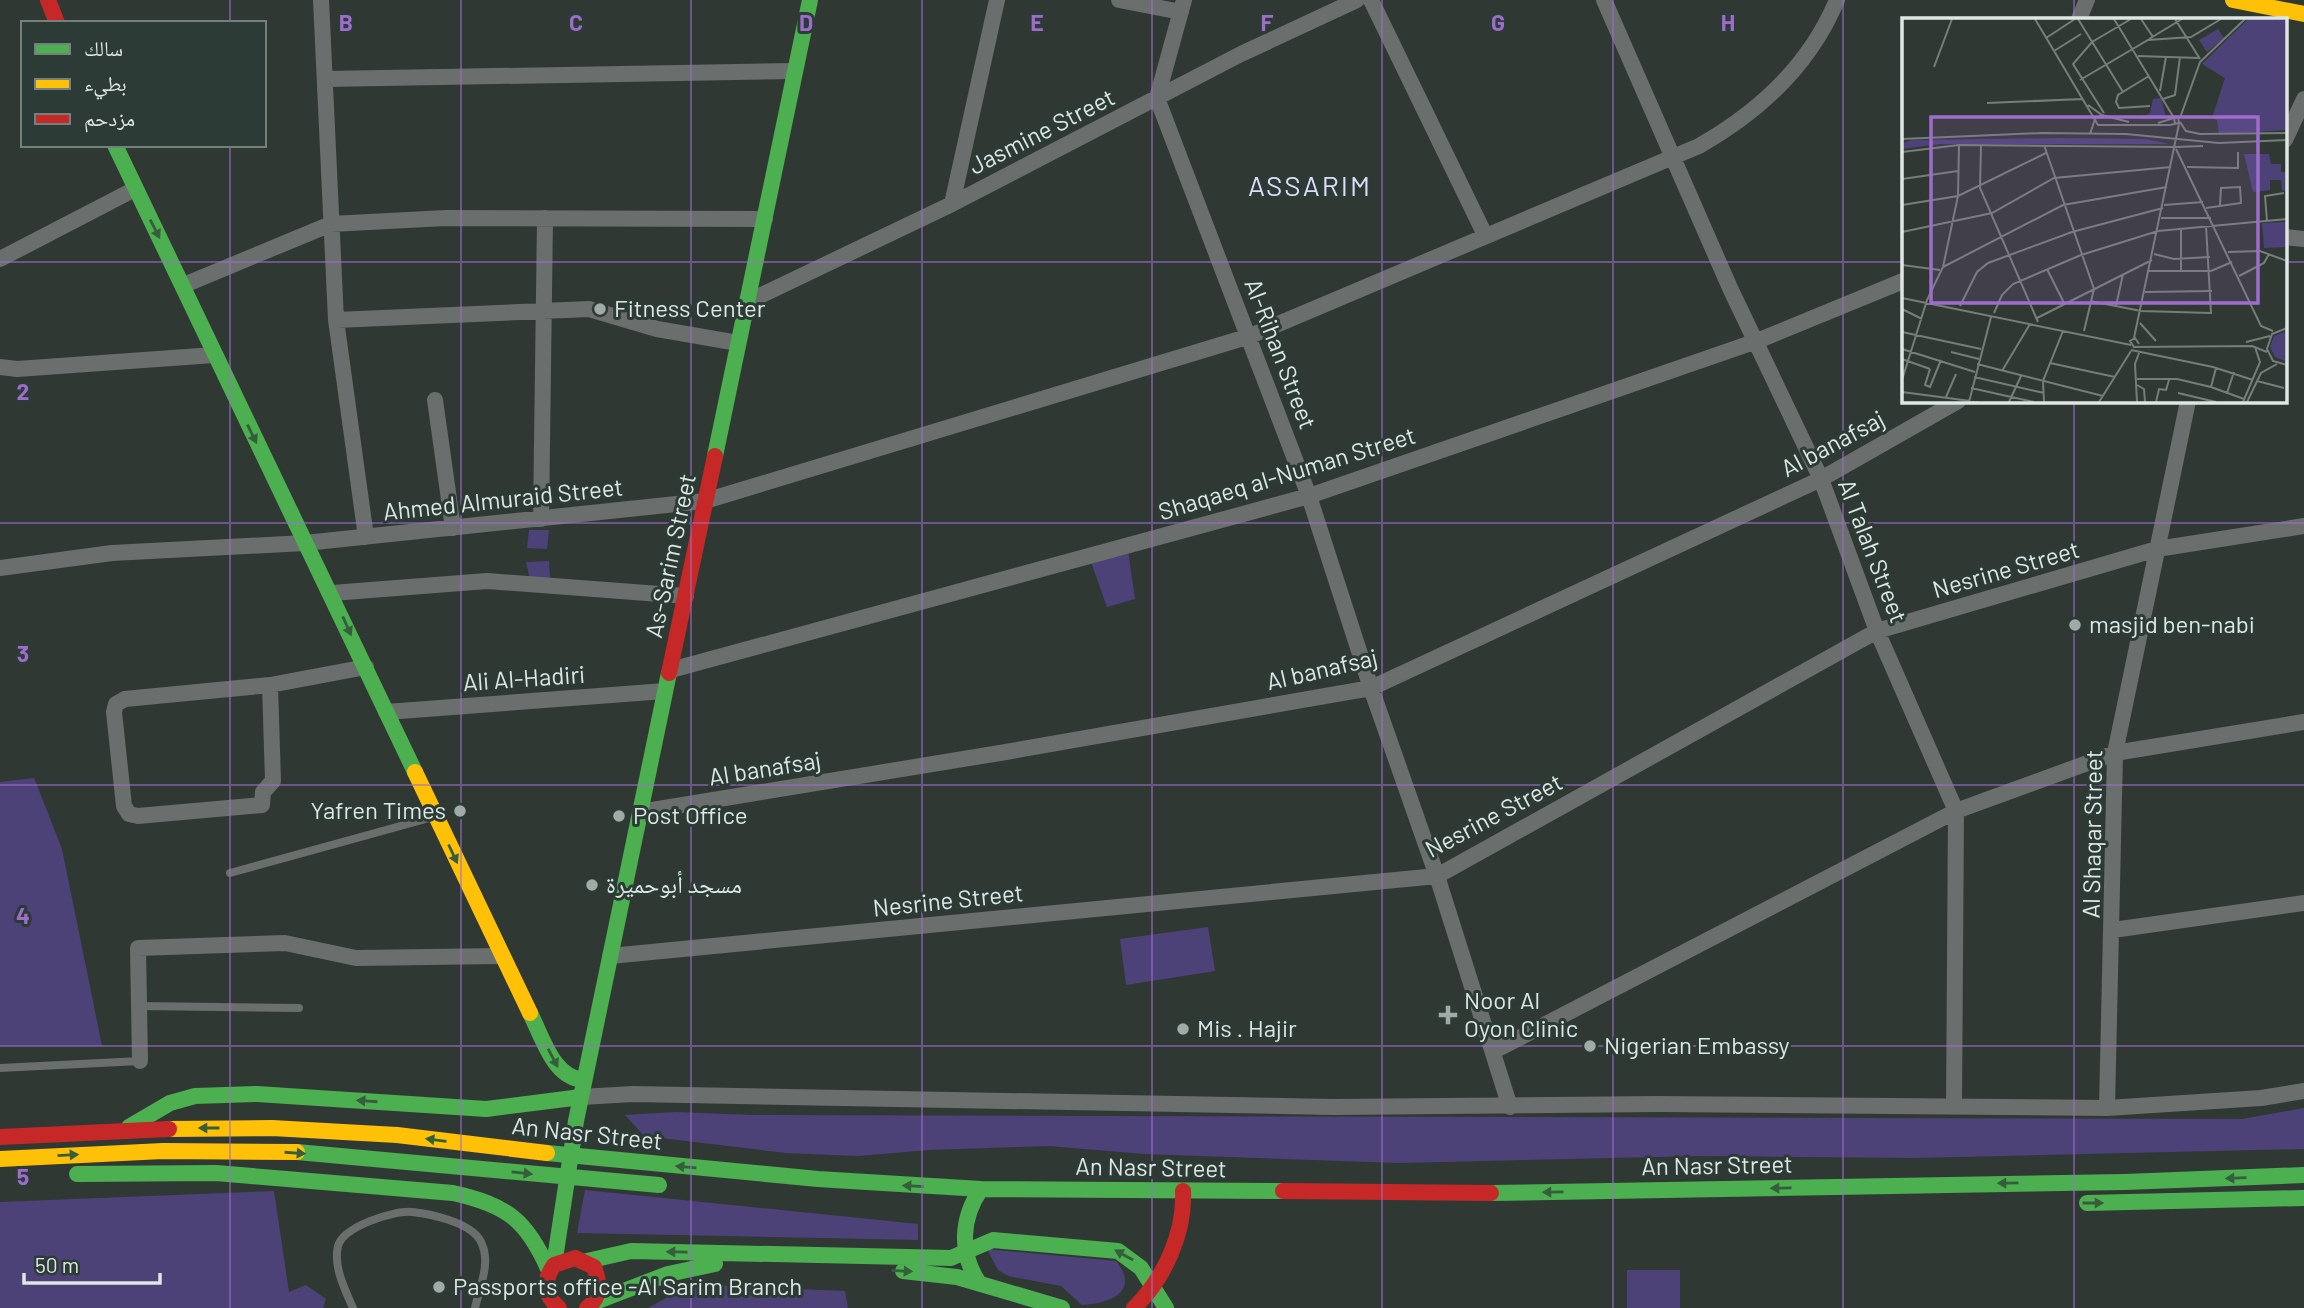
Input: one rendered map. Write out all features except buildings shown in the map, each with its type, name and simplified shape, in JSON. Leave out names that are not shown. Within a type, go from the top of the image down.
[{"type":"main road","points":[[48,0],[56,21]]},
{"type":"main road","name":"As-Sarim Street","points":[[550,1305],[546,1291],[582,1088],[810,0]]},
{"type":"main road","points":[[2234,0],[2304,14]]},
{"type":"main road","points":[[115,147],[184,285],[214,355],[305,543],[332,593],[501,956],[557,1066],[582,1088]]},
{"type":"main road","points":[[126,1129],[170,1103],[195,1096],[257,1094],[486,1109],[582,1088]]},
{"type":"main road","name":"An Nasr Street","points":[[0,1137],[126,1129],[272,1128],[397,1135],[599,1160],[858,1182],[981,1189],[1524,1193],[2124,1182],[2304,1175]]},
{"type":"main road","name":"An Nasr Street","points":[[0,1158],[125,1151],[263,1151],[378,1158],[673,1186]]},
{"type":"main road","points":[[65,1174],[239,1174],[410,1189],[467,1197],[507,1212],[524,1225],[552,1268],[581,1259],[631,1251],[944,1258],[993,1240],[1109,1249],[1134,1261],[1166,1308]]},
{"type":"main road","points":[[979,1283],[969,1269],[965,1252],[966,1205],[981,1189]]},
{"type":"main road","points":[[1134,1308],[1153,1287],[1180,1230],[1185,1208],[1183,1191]]},
{"type":"main road","points":[[2066,1203],[2304,1198]]},
{"type":"main road","name":"An Nasr Street","points":[[966,1205],[1052,1206]]},
{"type":"main road","name":"An Nasr Street","points":[[1400,1209],[1634,1207]]},
{"type":"main road","points":[[559,1219],[581,1259],[598,1272],[600,1282],[593,1306]]},
{"type":"main road","points":[[593,1306],[668,1273],[721,1264],[913,1271],[1008,1290],[1062,1308]]},
{"type":"street","points":[[321,0],[336,320],[366,537]]},
{"type":"street","points":[[952,204],[997,0]]},
{"type":"street","points":[[1119,0],[1182,6],[1157,98]]},
{"type":"street","name":"Jasmine Street","points":[[747,302],[952,204],[1157,98],[1357,0]]},
{"type":"street","points":[[1371,0],[1485,236]]},
{"type":"street","name":"Al Talah Street","points":[[1604,0],[1671,158],[1821,479],[1877,631],[1956,811],[1954,1107]]},
{"type":"street","name":"Ahmed Almuraid Street","points":[[0,568],[112,553],[305,543],[705,501],[1250,336],[1671,158],[1724,132],[1765,101],[1808,52],[1837,0]]},
{"type":"street","points":[[2079,18],[2087,0]]},
{"type":"street","points":[[326,79],[795,71]]},
{"type":"street","name":"Al-Rihan Street","points":[[1157,98],[1309,496],[1371,688],[1437,876],[1510,1107]]},
{"type":"street","points":[[2286,138],[2304,99]]},
{"type":"street","points":[[0,259],[135,189]]},
{"type":"street","points":[[184,285],[331,224],[446,218],[765,219]]},
{"type":"street","points":[[541,519],[545,218]]},
{"type":"street","points":[[2286,237],[2304,239]]},
{"type":"street","name":"Shaqaeq al-Numan Street","points":[[671,670],[1309,496],[1757,341],[1902,281]]},
{"type":"street","points":[[336,320],[545,309],[600,310],[657,329],[738,343]]},
{"type":"street","points":[[0,368],[214,355]]},
{"type":"street","points":[[435,400],[453,528]]},
{"type":"street","name":"Al banafsaj","points":[[640,812],[1013,751],[1371,688],[1821,479],[1956,402]]},
{"type":"street","name":"Al Shaqar Street","points":[[2107,1108],[2115,753],[2188,402]]},
{"type":"street","name":"Nesrine Street","points":[[610,956],[1437,876],[1877,631],[2157,549],[2304,526]]},
{"type":"street","points":[[332,593],[488,581],[685,596]]},
{"type":"street","points":[[270,685],[273,780],[264,792],[262,805],[138,816],[129,814],[124,806],[114,712],[116,704],[125,699],[270,685],[366,667]]},
{"type":"street","name":"Ali Al-Hadiri","points":[[386,712],[666,691]]},
{"type":"street","points":[[1494,1051],[1956,811],[2115,753],[2304,722]]},
{"type":"street","points":[[2113,930],[2304,903]]},
{"type":"street","points":[[140,1061],[138,948],[285,943],[356,958],[501,956]]},
{"type":"street","points":[[582,1088],[633,1094],[922,1101],[1510,1107],[1658,1104],[2107,1108],[2261,1098],[2304,1091]]},
{"type":"street","points":[[1008,1290],[1037,1308]]},
{"type":"lane","points":[[230,873],[435,817]]},
{"type":"lane","points":[[139,1006],[299,1008]]},
{"type":"lane","points":[[0,1068],[140,1061]]},
{"type":"lane","points":[[353,1308],[336,1262],[338,1243],[353,1228],[410,1211],[455,1222],[479,1239],[486,1262],[475,1308]]},
{"type":"shaded area","points":[[529,530],[549,530],[547,549],[527,548]]},
{"type":"shaded area","points":[[1128,551],[1135,599],[1107,607],[1091,562]]},
{"type":"shaded area","points":[[549,561],[550,578],[530,579],[526,562]]},
{"type":"shaded area","points":[[34,778],[62,849],[102,1046],[0,1046],[0,782]]},
{"type":"shaded area","points":[[1208,927],[1215,971],[1126,985],[1120,939]]},
{"type":"shaded area","points":[[2304,1108],[2304,1149],[1914,1158],[1700,1156],[1398,1163],[1144,1154],[1049,1146],[929,1150],[858,1156],[786,1153],[644,1136],[625,1115],[676,1112],[753,1115],[2242,1119]]},
{"type":"shaded area","points":[[585,1190],[918,1224],[918,1240],[577,1233]]},
{"type":"shaded area","points":[[274,1191],[289,1292],[306,1285],[326,1299],[323,1308],[0,1308],[0,1202]]},
{"type":"shaded area","points":[[987,1249],[1116,1261],[1125,1281],[1119,1294],[1111,1299],[1082,1305],[1061,1286],[1008,1276],[998,1270]]},
{"type":"shaded area","points":[[1627,1270],[1680,1270],[1680,1308],[1627,1308]]},
{"type":"shaded area","points":[[688,1286],[845,1291],[848,1308],[648,1308]]},
{"type":"traffic: fast","points":[[715,456],[810,0]]},
{"type":"traffic: fast","points":[[116,147],[415,772]]},
{"type":"traffic: fast","points":[[554,1265],[576,1121],[669,673]]},
{"type":"traffic: fast","points":[[530,1013],[557,1065],[573,1078],[584,1080]]},
{"type":"traffic: fast","points":[[129,1127],[170,1103],[195,1096],[257,1094],[486,1109],[581,1097]]},
{"type":"traffic: fast","points":[[297,1152],[659,1185]]},
{"type":"traffic: fast","points":[[547,1153],[818,1179],[981,1189],[1283,1191]]},
{"type":"traffic: fast","points":[[77,1174],[216,1173],[453,1193],[488,1203],[513,1217],[532,1239],[549,1271]]},
{"type":"traffic: fast","points":[[1491,1193],[2125,1182],[2304,1175]]},
{"type":"traffic: fast","points":[[979,1283],[968,1260],[965,1236],[969,1212],[981,1189]]},
{"type":"traffic: fast","points":[[2087,1203],[2304,1198]]},
{"type":"traffic: fast","points":[[587,1261],[631,1251],[951,1258],[993,1240],[1118,1251],[1141,1268],[1166,1308]]},
{"type":"traffic: fast","points":[[595,1302],[668,1274],[715,1264]]},
{"type":"traffic: fast","points":[[903,1271],[957,1277],[1062,1308]]},
{"type":"traffic: slow","points":[[2233,0],[2304,14]]},
{"type":"traffic: slow","points":[[415,772],[530,1013]]},
{"type":"traffic: slow","points":[[169,1129],[272,1128],[397,1135],[547,1153]]},
{"type":"traffic: slow","points":[[0,1159],[163,1151],[297,1152]]},
{"type":"traffic: jam","points":[[48,0],[56,21]]},
{"type":"traffic: jam","points":[[669,673],[715,456]]},
{"type":"traffic: jam","points":[[0,1137],[169,1129]]},
{"type":"traffic: jam","points":[[1134,1308],[1155,1283],[1170,1254],[1180,1223],[1183,1191]]},
{"type":"traffic: jam","points":[[1283,1191],[1491,1193]]},
{"type":"traffic: jam","points":[[559,1308],[548,1293],[548,1277],[554,1265],[575,1258],[594,1267],[597,1278],[597,1294],[587,1308]]},
{"type":"place","name":"Fitness Center","points":[[600,309]]},
{"type":"place","name":"masjid ben-nabi","points":[[2075,625]]},
{"type":"place","name":"Yafren Times","points":[[460,811]]},
{"type":"place","name":"Post Office","points":[[619,816]]},
{"type":"place","name":"مسجد أبوحميرة","points":[[592,885]]},
{"type":"place","name":"Noor Al Oyon Clinic","points":[[1448,1015]]},
{"type":"place","name":"Mis . Hajir","points":[[1183,1029]]},
{"type":"place","name":"Nigerian Embassy","points":[[1590,1046]]},
{"type":"place","name":"Passports office -Al Sarim Branch","points":[[439,1287]]},
{"type":"district","name":"ASSARIM","points":[[1310,186]]}]
